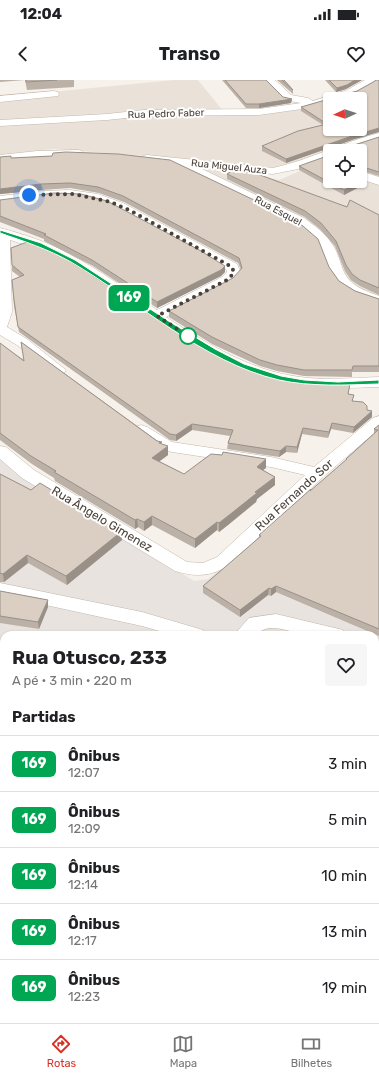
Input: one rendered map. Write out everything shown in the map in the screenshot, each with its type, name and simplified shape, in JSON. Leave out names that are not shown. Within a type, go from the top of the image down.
[{"type":"street","points":[[269,80],[288,98],[298,100],[323,99]]},
{"type":"street","points":[[374,80],[379,82]]},
{"type":"street","name":"Rua Pedro Faber","points":[[351,92],[374,80]]},
{"type":"street","points":[[0,98],[54,94]]},
{"type":"street","name":"Rua Pedro Faber","points":[[0,123],[107,118],[144,113],[259,112],[309,105],[323,101]]},
{"type":"street","points":[[352,144],[379,136]]},
{"type":"street","points":[[0,158],[37,154],[89,154]]},
{"type":"street","name":"Rua Miguel Auza","points":[[134,157],[173,160],[268,172],[285,170],[323,155]]},
{"type":"street","points":[[315,158],[323,161]]},
{"type":"street","name":"Rua Esquel","points":[[173,160],[300,221],[325,243],[338,274],[346,285],[355,291],[379,300]]},
{"type":"street","points":[[367,177],[379,181]]},
{"type":"street","points":[[0,200],[32,195],[59,194],[91,197],[111,202],[131,211],[232,267],[234,273],[227,280],[157,316]]},
{"type":"street","points":[[71,379],[22,342],[0,328],[5,312],[2,232],[39,244],[73,261],[212,351],[242,365],[280,378],[338,384],[379,382]]},
{"type":"street","points":[[126,420],[151,438],[172,447],[271,462],[317,473]]},
{"type":"street","name":"Rua Fernando Sor","points":[[210,569],[223,561],[317,473],[379,421]]},
{"type":"street","name":"Rua Ângelo Gimenez","points":[[0,451],[28,474],[181,567],[197,570],[210,569]]},
{"type":"street","points":[[0,589],[142,619],[182,631]]},
{"type":"street","points":[[248,631],[256,623],[276,621],[319,631]]},
{"type":"shaded area","points":[[174,80],[198,80],[223,111],[306,102],[323,97],[323,136],[367,136],[367,92],[338,92],[348,89],[364,80],[379,88],[379,135],[347,144],[323,144],[323,153],[284,167],[255,167],[180,159],[279,180],[323,161],[323,188],[367,188],[367,147],[379,141],[379,296],[368,295],[174,158],[53,149],[0,155],[0,97]]},
{"type":"shaded area","points":[[0,459],[194,581],[208,579],[229,563],[369,631],[0,631]]},
{"type":"building","points":[[26,80],[57,80],[26,82]]},
{"type":"building","points":[[225,80],[266,80],[283,97],[292,99],[259,104],[246,104]]},
{"type":"building","points":[[329,80],[355,80],[347,85],[337,88]]},
{"type":"building","points":[[376,80],[379,80],[379,128],[367,132],[367,92],[354,92]]},
{"type":"building","points":[[323,101],[323,121],[301,107]]},
{"type":"building","points":[[323,125],[323,136],[352,136],[329,144],[323,144],[323,146],[286,159],[262,146],[298,131]]},
{"type":"building","points":[[379,137],[379,172],[367,168],[367,144],[357,144]]},
{"type":"building","points":[[53,153],[118,154],[170,160],[296,220],[318,239],[329,267],[339,281],[355,291],[379,299],[379,366],[353,366],[352,370],[304,370],[277,365],[260,360],[212,337],[169,311],[233,278],[242,268],[239,258],[123,196],[98,187],[70,183],[41,184],[0,189],[0,157],[11,156],[11,158],[52,156]]},
{"type":"building","points":[[323,157],[323,179],[299,166]]},
{"type":"building","points":[[236,169],[250,173],[252,172],[347,207],[350,200],[379,215],[379,288],[360,280],[352,274],[346,265],[336,241],[321,223],[305,211],[227,174]]},
{"type":"building","points":[[54,193],[81,194],[107,201],[201,251],[225,266],[221,270],[157,302],[92,260],[44,235],[46,234],[0,216],[0,200]]},
{"type":"building","points":[[27,242],[59,255],[86,271],[192,341],[219,356],[248,368],[292,380],[317,383],[350,384],[348,394],[354,395],[352,401],[363,402],[367,406],[367,410],[372,411],[354,427],[332,423],[329,432],[303,428],[297,447],[286,446],[280,451],[228,443],[233,430],[192,424],[176,435],[170,434],[18,327],[12,280],[24,275],[12,265],[11,248]]},
{"type":"building","points":[[21,342],[157,441],[162,442],[159,443],[168,446],[152,458],[184,474],[211,454],[222,455],[223,452],[266,459],[257,467],[275,477],[219,523],[217,522],[195,539],[152,516],[144,522],[137,519],[135,520],[54,472],[56,471],[31,456],[0,433],[0,343],[24,361]]},
{"type":"building","points":[[379,425],[379,629],[276,586],[271,589],[269,588],[240,610],[203,586],[261,536],[259,535],[311,489],[310,491],[347,459],[378,430],[374,429]]},
{"type":"building","points":[[0,474],[31,490],[40,483],[121,532],[66,576],[27,555],[3,574],[0,573]]},
{"type":"building","points":[[0,591],[48,600],[38,622],[0,616]]},
{"type":"bus line","name":"169","points":[[0,232],[39,244],[73,261],[212,351],[242,365],[280,378],[304,382],[338,384],[379,382]]},
{"type":"route","points":[[29,195],[74,194],[111,202],[131,211],[232,267],[234,273],[221,284],[157,316],[190,337],[188,336]]}]
